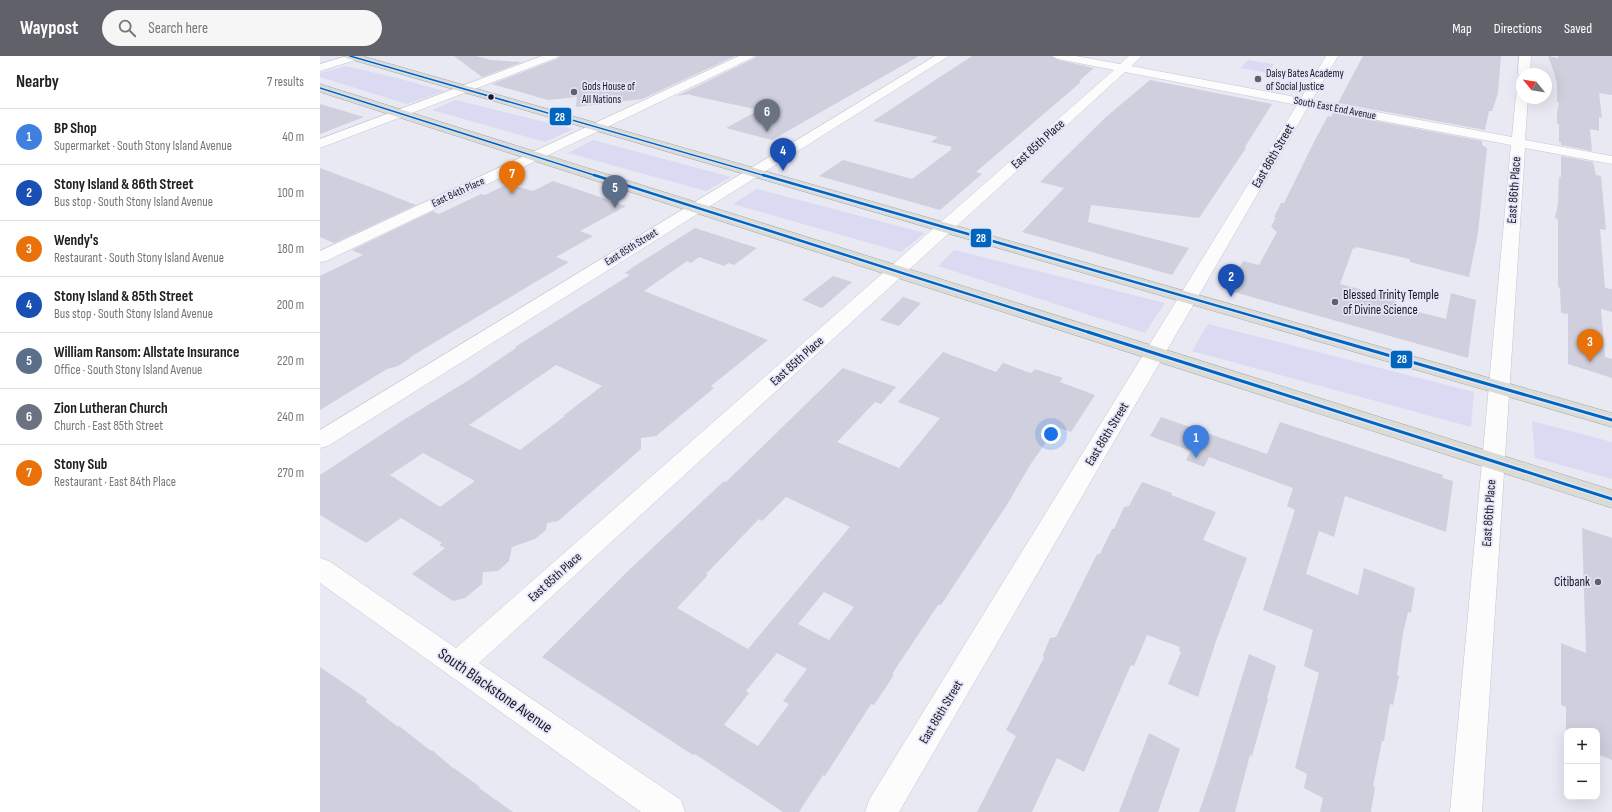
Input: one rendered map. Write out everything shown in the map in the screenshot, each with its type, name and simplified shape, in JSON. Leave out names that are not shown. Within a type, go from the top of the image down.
[{"type":"highway","points":[[354,56],[464,90],[1612,420]]},
{"type":"highway","points":[[320,88],[1612,499]]},
{"type":"street","points":[[320,68],[354,56]]},
{"type":"street","points":[[320,144],[552,56]]},
{"type":"street","name":"East 84th Place","points":[[320,256],[748,56]]},
{"type":"street","name":"East 85th Street","points":[[320,440],[943,56]]},
{"type":"street","name":"South East End Avenue","points":[[1058,56],[1612,160]]},
{"type":"street","name":"East 85th Place","points":[[457,664],[897,272],[1136,56]]},
{"type":"street","name":"East 86th Street","points":[[881,812],[1332,56]]},
{"type":"street","points":[[1524,68],[1525,56]]},
{"type":"street","name":"East 86th Place","points":[[1466,812],[1521,104]]},
{"type":"street","name":"South Blackstone Avenue","points":[[320,569],[669,812]]},
{"type":"shaded area","points":[[1248,60],[1274,64],[1268,73],[1241,68]]},
{"type":"shaded area","points":[[346,66],[444,91],[407,104],[320,77],[320,73]]},
{"type":"shaded area","points":[[456,100],[573,129],[545,142],[432,110]]},
{"type":"shaded area","points":[[593,140],[731,177],[706,191],[568,153]]},
{"type":"shaded area","points":[[757,189],[925,233],[901,252],[733,204]]},
{"type":"shaded area","points":[[954,250],[1165,303],[1145,333],[938,266]]},
{"type":"shaded area","points":[[1208,324],[1474,392],[1471,427],[1192,351]]},
{"type":"shaded area","points":[[1532,421],[1612,442],[1612,479],[1535,458]]},
{"type":"building","points":[[454,56],[476,56],[490,60],[522,62],[482,77]]},
{"type":"building","points":[[560,56],[735,56],[642,99],[576,107],[577,97],[548,100],[492,84],[557,59]]},
{"type":"building","points":[[756,56],[919,56],[772,140],[726,128],[759,110],[690,95],[691,94],[677,96],[753,59]]},
{"type":"building","points":[[972,56],[1051,56],[1058,60],[1094,68],[1079,81],[1081,82],[976,172],[982,174],[940,210],[819,176],[843,160],[912,179],[952,149],[950,149],[952,147],[931,142],[938,137],[873,121]]},
{"type":"building","points":[[1363,56],[1501,56],[1498,93],[1492,111],[1489,111],[1485,130],[1338,103]]},
{"type":"building","points":[[1548,56],[1558,58],[1558,56],[1612,56],[1612,95],[1599,93],[1602,118],[1599,117],[1599,131],[1590,129],[1592,151],[1561,145],[1561,142],[1559,142],[1559,124],[1557,124],[1559,103],[1557,102],[1557,84]]},
{"type":"building","points":[[1150,80],[1272,104],[1245,147],[1246,148],[1199,218],[1091,205],[1088,222],[1189,248],[1172,275],[1022,232],[1064,188],[1040,182],[1106,117]]},
{"type":"building","points":[[320,104],[364,117],[320,134]]},
{"type":"building","points":[[1333,113],[1482,141],[1482,145],[1487,148],[1478,233],[1469,277],[1410,262],[1410,259],[1356,247],[1355,249],[1353,248],[1340,284],[1397,299],[1395,306],[1446,319],[1451,293],[1476,300],[1468,358],[1227,290],[1243,261],[1259,265],[1277,232],[1271,227],[1276,217],[1274,217],[1281,203],[1284,203],[1328,116],[1331,117]]},
{"type":"building","points":[[1561,156],[1593,162],[1596,175],[1601,176],[1606,230],[1600,229],[1605,288],[1612,289],[1612,312],[1601,309],[1605,357],[1612,359],[1612,378],[1568,364],[1568,314],[1561,313],[1560,288],[1558,287],[1558,219],[1555,218],[1558,204],[1559,177],[1561,177]]},
{"type":"building","points":[[320,168],[416,205],[334,243],[320,237]]},
{"type":"building","points":[[553,181],[626,206],[580,231],[593,236],[556,257],[569,262],[412,356],[398,366],[387,369],[320,410],[320,276],[363,255],[352,250],[433,211],[439,214],[481,194],[485,195],[508,184],[533,191]]},
{"type":"building","points":[[695,228],[757,248],[734,265],[728,263],[724,266],[699,257],[691,263],[687,261],[644,291],[768,340],[711,386],[714,388],[656,436],[641,438],[641,449],[558,521],[547,523],[546,530],[535,539],[512,547],[509,561],[498,571],[483,572],[482,584],[465,598],[453,601],[412,574],[445,548],[439,545],[442,543],[401,518],[366,543],[320,515],[320,475],[405,419],[469,380],[516,348],[515,347],[630,275],[625,273]],"holes":[[[556,365],[602,386],[520,450],[469,425]],[[423,453],[475,481],[440,507],[390,475]]]},
{"type":"building","points":[[833,276],[852,282],[822,308],[802,300]]},
{"type":"building","points":[[903,297],[921,303],[899,326],[880,320]]},
{"type":"building","points":[[943,352],[996,372],[1003,363],[1031,373],[1035,369],[1063,378],[1060,382],[1095,395],[1071,432],[1057,427],[1030,465],[1008,503],[941,605],[938,605],[892,674],[894,675],[874,705],[871,704],[825,776],[823,775],[799,812],[783,812],[542,657],[630,569],[724,481],[726,482],[843,368],[896,387],[881,404],[875,402],[837,442],[899,468],[940,418],[898,402]],"holes":[[[786,497],[850,527],[748,649],[677,608],[708,575],[706,574],[759,519],[762,521]],[[824,592],[854,607],[829,640],[798,624]],[[777,653],[807,669],[783,701],[789,704],[758,746],[724,725],[749,693],[746,691]]]},
{"type":"building","points":[[1161,417],[1267,454],[1280,422],[1443,475],[1442,478],[1453,481],[1446,532],[1345,496],[1334,537],[1319,531],[1306,574],[1358,595],[1364,568],[1415,588],[1411,613],[1408,612],[1403,633],[1397,675],[1399,676],[1393,705],[1390,704],[1384,741],[1382,741],[1373,786],[1375,787],[1371,812],[1320,812],[1323,798],[1304,788],[1307,774],[1295,768],[1319,673],[1304,666],[1313,630],[1263,610],[1295,510],[1287,506],[1293,488],[1209,457],[1204,467],[1186,460],[1191,451],[1150,436]]},
{"type":"building","points":[[1142,482],[1216,512],[1203,540],[1247,558],[1216,641],[1198,697],[1168,684],[1181,652],[1179,651],[1180,647],[1147,635],[1134,666],[1131,665],[1084,772],[1057,758],[1032,812],[977,812],[1016,736],[1006,730],[1044,658],[1043,655],[1050,638],[1056,637],[1097,554],[1100,554],[1124,507],[1129,506]]},
{"type":"building","points":[[1582,528],[1612,538],[1612,760],[1600,755],[1600,728],[1566,728],[1566,707],[1561,705],[1561,643],[1586,653]]},
{"type":"building","points":[[1249,654],[1276,666],[1252,756],[1250,755],[1235,812],[1199,812],[1215,766]]},
{"type":"building","points":[[320,667],[367,699],[366,702],[398,727],[399,726],[431,751],[432,750],[454,769],[513,812],[320,812]]},
{"type":"building","points":[[1149,733],[1180,749],[1158,812],[1119,812]]},
{"type":"transit line","name":"28","points":[[350,56],[1612,420]]},
{"type":"transit line","name":"28","points":[[320,88],[1612,499]]},
{"type":"place","name":"Daisy Bates Academy of Social Justice","points":[[1258,79]]},
{"type":"place","name":"Gods House of All Nations","points":[[574,92]]},
{"type":"place","name":"Zion Lutheran Church","points":[[767,132]]},
{"type":"place","name":"Stony Island & 85th Street","points":[[783,171]]},
{"type":"place","name":"Stony Sub","points":[[512,194]]},
{"type":"place","name":"William Ransom: Allstate Insurance","points":[[615,208]]},
{"type":"place","name":"Stony Island & 86th Street","points":[[1231,297]]},
{"type":"place","name":"Blessed Trinity Temple of Divine Science","points":[[1335,302]]},
{"type":"place","name":"Wendy's","points":[[1590,362]]},
{"type":"place","name":"BP Shop","points":[[1196,458]]},
{"type":"place","name":"Citibank","points":[[1598,582]]}]
